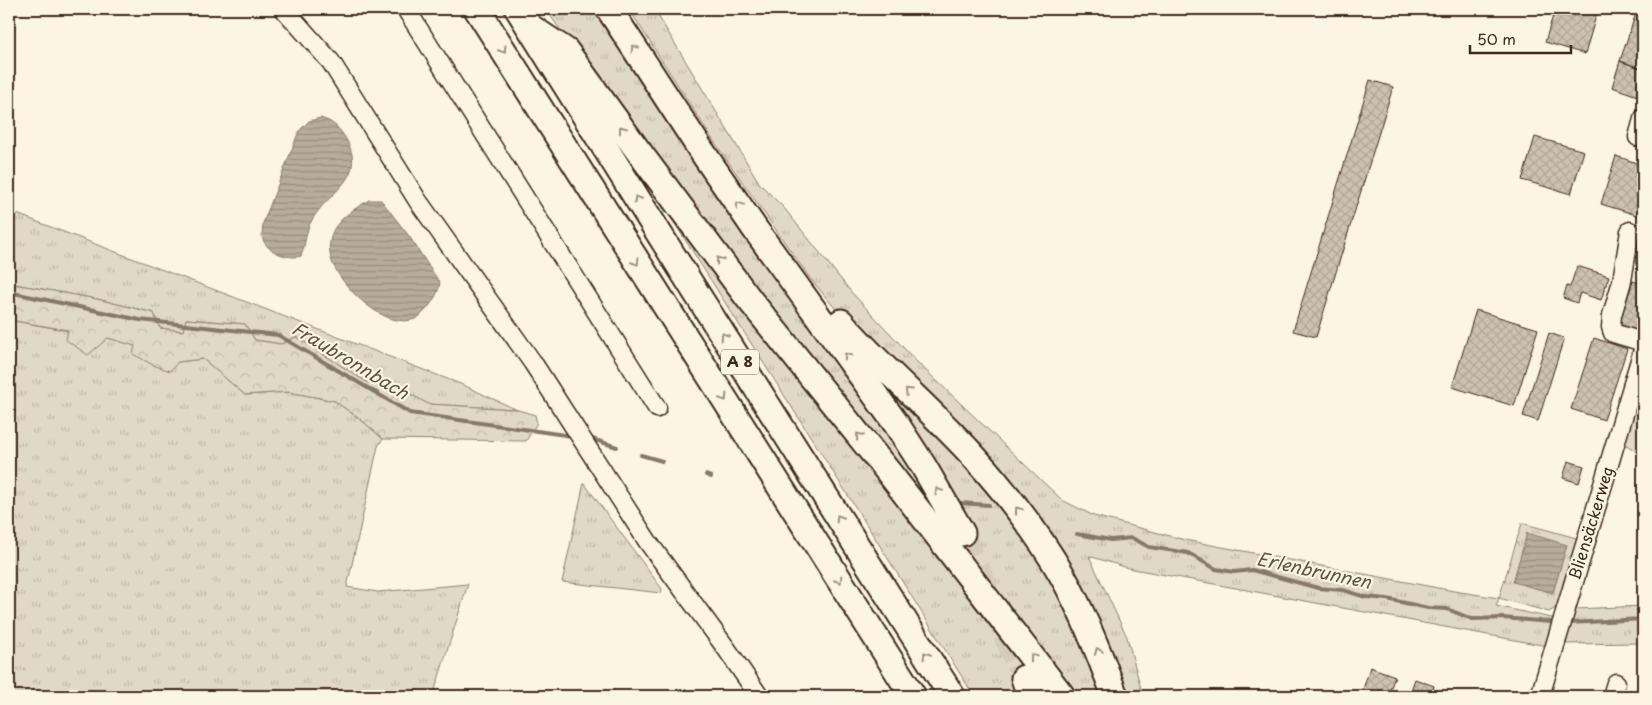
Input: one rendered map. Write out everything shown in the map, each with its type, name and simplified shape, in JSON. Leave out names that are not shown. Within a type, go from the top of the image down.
[{"type":"highway","name":"A 8","points":[[477,9],[913,696]]},
{"type":"highway","points":[[609,9],[701,150],[787,274],[897,425],[962,533]]},
{"type":"highway","name":"A 8","points":[[524,18],[952,696]]},
{"type":"highway","name":"A 8","points":[[524,18],[566,51],[749,299],[890,474],[1062,696]]},
{"type":"highway","points":[[787,274],[825,304],[866,351],[943,424],[976,458],[1018,509],[1061,573],[1071,592],[1096,646],[1115,696]]},
{"type":"street","points":[[284,9],[331,62],[418,201],[501,317],[648,542],[759,696]]},
{"type":"street","points":[[406,9],[657,408]]},
{"type":"street","points":[[1638,137],[1643,120]]},
{"type":"street","points":[[1630,231],[1622,280],[1611,327],[1613,333],[1643,342]]},
{"type":"street","name":"Bliensäckerweg","points":[[1540,696],[1643,350]]},
{"type":"green space","points":[[546,9],[599,9],[861,361],[962,455],[1057,581],[1107,696],[1073,696],[607,99]]},
{"type":"green space","points":[[629,9],[654,9],[760,184],[784,208],[852,293],[917,362],[1062,500],[1094,516],[1185,540],[1499,598],[1496,606],[1556,619],[1547,646],[1128,568],[1089,556],[1127,637],[1143,696],[1123,696],[1091,616],[809,277],[713,140]]},
{"type":"green space","points":[[9,211],[463,385],[515,409],[428,404],[385,380],[368,383],[296,337],[281,344],[255,340],[245,324],[186,319],[183,331],[159,328],[154,313],[97,299],[9,283]]},
{"type":"green space","points":[[670,212],[1051,696],[974,696],[668,213]]},
{"type":"green space","points":[[9,283],[97,299],[154,313],[160,328],[183,331],[186,319],[245,324],[255,340],[281,344],[296,337],[368,383],[385,380],[428,404],[515,409],[535,415],[537,423],[526,441],[383,439],[335,401],[289,392],[245,395],[203,359],[178,362],[170,371],[153,365],[133,354],[135,346],[108,338],[88,355],[66,340],[68,330],[9,320]]},
{"type":"green space","points":[[9,320],[108,338],[136,346],[178,362],[203,359],[245,395],[289,392],[335,401],[365,423],[383,439],[378,446],[347,587],[378,592],[468,584],[433,696],[9,696]]},
{"type":"green space","points":[[1643,374],[1643,451],[1634,450],[1625,444],[1624,439]]},
{"type":"green space","points":[[584,483],[662,589],[661,593],[562,582]]},
{"type":"green space","points":[[1522,523],[1580,539],[1559,606],[1549,612],[1499,598]]},
{"type":"green space","points":[[1643,606],[1643,643],[1561,644],[1575,609]]},
{"type":"shaded area","points":[[320,118],[332,123],[346,139],[352,153],[352,164],[344,183],[312,220],[301,256],[290,257],[277,253],[267,246],[262,236],[263,223],[299,131],[309,121]]},
{"type":"shaded area","points":[[369,200],[381,200],[409,236],[440,283],[431,303],[415,319],[404,321],[392,319],[368,306],[347,286],[332,262],[330,243],[334,229],[345,216]]},
{"type":"shaded area","points":[[1527,533],[1567,545],[1553,593],[1513,582]]},
{"type":"building","points":[[1555,9],[1598,9],[1585,54],[1545,42]]},
{"type":"building","points":[[1636,13],[1643,15],[1643,69],[1620,61]]},
{"type":"building","points":[[1620,61],[1643,69],[1643,98],[1612,87]]},
{"type":"building","points":[[1370,80],[1393,87],[1316,337],[1293,331]]},
{"type":"building","points":[[1535,137],[1584,151],[1571,194],[1522,180]]},
{"type":"building","points":[[1616,156],[1643,165],[1643,217],[1601,204]]},
{"type":"building","points":[[1577,266],[1609,276],[1601,300],[1580,293],[1577,303],[1563,298],[1567,286],[1570,287]]},
{"type":"building","points":[[1633,281],[1643,284],[1643,311],[1636,332],[1618,326]]},
{"type":"building","points":[[1476,310],[1538,329],[1514,406],[1452,387]]},
{"type":"building","points":[[1549,333],[1564,338],[1538,421],[1523,416]]},
{"type":"building","points":[[1594,338],[1627,349],[1604,420],[1571,409]]},
{"type":"building","points":[[1568,461],[1584,466],[1579,483],[1563,478]]},
{"type":"building","points":[[1370,667],[1395,676],[1388,696],[1361,696]]},
{"type":"building","points":[[1415,679],[1434,686],[1431,696],[1409,696]]},
{"type":"waterway","name":"Fraubronnbach","points":[[9,292],[140,320],[278,335],[410,413],[572,436]]},
{"type":"waterway","name":"Fraubronnbach","points":[[589,438],[617,447]]},
{"type":"waterway","name":"Fraubronnbach","points":[[641,455],[662,461]]},
{"type":"waterway","name":"Fraubronnbach","points":[[706,475],[711,477]]},
{"type":"waterway","name":"Erlenbrunnen","points":[[960,503],[989,505]]},
{"type":"waterway","name":"Erlenbrunnen","points":[[1077,534],[1111,540],[1132,538],[1149,547],[1188,553],[1216,569],[1234,572],[1252,570],[1318,588],[1343,590],[1366,597],[1387,599],[1428,608],[1447,609],[1472,619],[1503,618],[1550,622]]},
{"type":"waterway","name":"Erlenbrunnen","points":[[1569,623],[1643,619]]},
{"type":"tunnel","points":[[962,533],[1024,678]]}]
